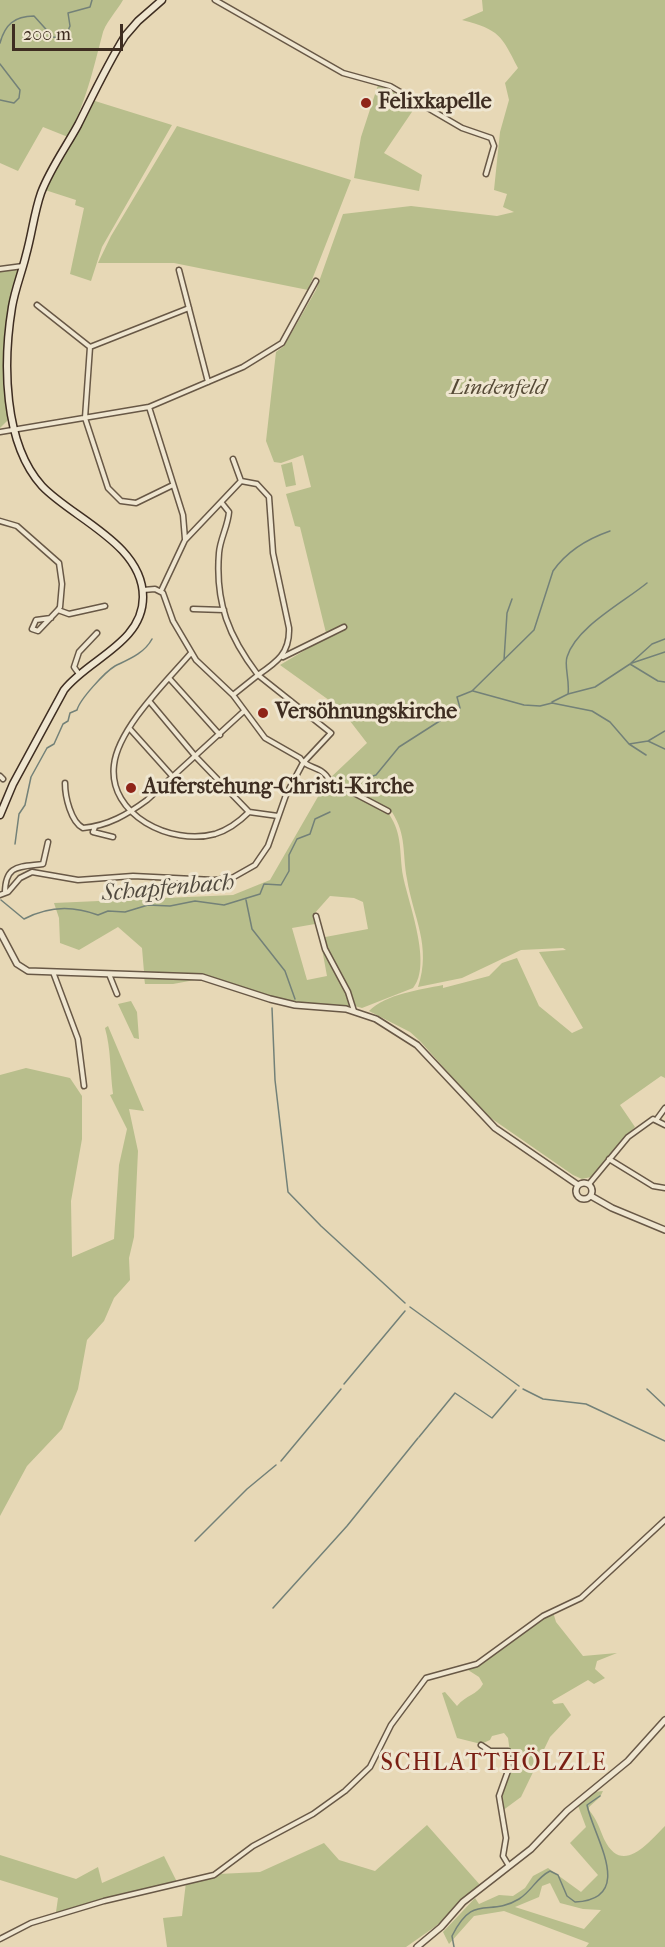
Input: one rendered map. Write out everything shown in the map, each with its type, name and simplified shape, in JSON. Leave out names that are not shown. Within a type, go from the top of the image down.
[{"type":"main road","points":[[0,815],[56,704],[79,674],[114,648],[133,628],[141,611],[143,590],[135,570],[111,540],[86,518],[53,495],[36,478],[24,458],[13,429],[9,394],[10,326],[38,203],[54,167],[125,36],[162,0]]},
{"type":"street","points":[[215,0],[343,73],[390,86],[462,128],[491,138],[494,146],[486,174]]},
{"type":"street","points":[[0,268],[24,266]]},
{"type":"street","points":[[178,270],[208,382]]},
{"type":"street","points":[[0,432],[148,407],[243,367],[282,343],[316,281]]},
{"type":"street","points":[[37,305],[90,347]]},
{"type":"street","points":[[90,347],[189,308]]},
{"type":"street","points":[[90,347],[85,418],[108,488],[121,501],[142,501],[173,485]]},
{"type":"street","points":[[148,407],[183,516],[185,540]]},
{"type":"street","points":[[233,459],[241,481]]},
{"type":"street","points":[[283,657],[290,638],[273,553],[270,501],[263,489],[250,481],[241,481],[185,540],[161,591],[173,621],[191,653],[207,673],[233,695],[243,712],[265,738],[300,758],[303,763],[317,767],[329,780],[388,811]]},
{"type":"street","points":[[2,894],[20,878],[32,872],[78,880],[133,876],[214,880],[232,878],[245,872],[262,856],[268,846],[278,816],[303,763],[331,734],[258,675],[237,647],[224,610],[219,553],[229,512],[221,502]]},
{"type":"street","points":[[0,521],[17,526],[59,563],[62,584],[58,610],[51,618],[38,630],[32,629],[36,620],[51,618]]},
{"type":"street","points":[[143,590],[161,591]]},
{"type":"street","points":[[58,610],[69,614],[105,606]]},
{"type":"street","points":[[193,609],[224,610]]},
{"type":"street","points":[[233,695],[283,657],[344,627]]},
{"type":"street","points":[[79,674],[74,667],[79,652],[97,633]]},
{"type":"street","points":[[191,653],[150,702],[130,729],[117,752],[113,779],[119,799],[131,812],[165,831],[193,836],[223,831],[249,812]]},
{"type":"street","points":[[169,678],[220,735]]},
{"type":"street","points":[[150,702],[196,757],[249,812],[278,816]]},
{"type":"street","points":[[65,783],[65,791],[75,822],[80,827],[95,827],[131,812],[196,757],[243,712]]},
{"type":"street","points":[[130,729],[173,777]]},
{"type":"street","points":[[95,827],[93,832],[113,837]]},
{"type":"street","points":[[2,894],[6,879],[12,870],[21,866],[43,864],[48,842]]},
{"type":"street","points":[[316,916],[325,949],[348,992],[354,1011]]},
{"type":"street","points":[[0,932],[22,968],[27,971],[185,975],[216,980],[278,1001],[354,1011],[376,1019],[405,1035],[495,1128],[578,1185]]},
{"type":"street","points":[[53,971],[78,1039],[84,1086]]},
{"type":"street","points":[[110,974],[117,994]]},
{"type":"street","points":[[657,1119],[665,1108]]},
{"type":"street","points":[[589,1184],[636,1130],[650,1119],[657,1119],[665,1125]]},
{"type":"street","points":[[609,1159],[653,1186],[665,1188]]},
{"type":"street","points":[[578,1185],[582,1182],[589,1184],[592,1188],[591,1196]]},
{"type":"street","points":[[578,1185],[578,1197],[585,1199],[591,1196]]},
{"type":"street","points":[[591,1196],[612,1208],[665,1230]]},
{"type":"street","points":[[0,1939],[31,1923],[116,1898],[214,1875],[253,1846],[300,1822],[354,1783],[375,1760],[391,1725],[426,1678],[463,1670],[477,1664],[543,1616],[589,1593],[622,1557],[665,1520]]},
{"type":"street","points":[[417,1947],[463,1902],[531,1849],[567,1811],[628,1761],[665,1720]]},
{"type":"street","points":[[482,1745],[490,1751],[508,1751],[509,1768],[499,1796],[506,1838],[504,1858],[509,1866]]},
{"type":"green space","points":[[0,0],[123,0],[103,31],[92,75],[68,137],[43,127],[18,171],[0,163]]},
{"type":"green space","name":"Lindenfeld","points":[[482,0],[665,0],[665,1078],[661,1076],[620,1105],[635,1127],[591,1177],[582,1179],[485,1114],[410,1032],[369,1011],[384,1000],[403,994],[443,985],[443,988],[489,976],[502,963],[517,958],[539,1006],[572,1033],[583,1028],[539,952],[566,950],[563,948],[521,950],[462,978],[418,987],[422,972],[422,945],[407,879],[402,837],[392,812],[389,814],[399,837],[403,876],[420,949],[419,978],[413,988],[362,1008],[351,1005],[349,1008],[294,1002],[268,997],[206,976],[144,972],[142,948],[118,927],[79,950],[60,943],[59,918],[54,903],[233,895],[270,880],[327,781],[367,743],[340,708],[280,665],[327,637],[300,527],[295,526],[286,494],[311,487],[303,455],[281,463],[274,462],[266,441],[276,352],[284,346],[316,290],[343,214],[411,206],[497,216],[514,212],[503,207],[507,194],[494,190],[500,132],[509,100],[505,83],[518,68],[498,35],[484,27],[462,20],[483,11]],"holes":[[[330,896],[354,898],[363,902],[368,929],[320,938],[327,976],[307,980],[292,928],[315,924],[314,914]]]},
{"type":"green space","points":[[378,85],[418,103],[384,153],[422,175],[419,191],[354,178],[361,137]]},
{"type":"green space","points":[[95,101],[172,125],[102,247],[91,281],[70,274],[84,208],[75,205],[76,200],[45,190],[53,170],[91,102]]},
{"type":"green space","points":[[177,126],[351,180],[308,290],[174,263],[98,263],[111,236]]},
{"type":"green space","points":[[19,267],[6,364],[8,420],[0,428],[0,269]]},
{"type":"green space","points":[[292,462],[296,485],[286,487],[281,465]]},
{"type":"green space","points":[[144,976],[200,979],[173,984],[145,984]]},
{"type":"green space","points":[[131,1001],[137,1012],[139,1039],[134,1038],[118,1004]]},
{"type":"green space","points":[[108,1026],[144,1111],[129,1109],[138,1151],[134,1237],[129,1258],[130,1280],[114,1298],[104,1321],[87,1340],[78,1389],[62,1429],[27,1466],[0,1516],[0,1075],[26,1068],[70,1078],[82,1096],[82,1139],[71,1201],[72,1257],[114,1239],[119,1165],[127,1129],[110,1095],[113,1094],[105,1028]]},
{"type":"green space","points":[[553,1612],[556,1622],[583,1656],[617,1653],[597,1661],[595,1669],[605,1678],[594,1684],[588,1680],[552,1701],[554,1704],[563,1703],[571,1715],[550,1737],[521,1797],[502,1811],[500,1791],[510,1770],[511,1760],[508,1738],[504,1733],[492,1736],[490,1740],[481,1744],[457,1738],[442,1693],[445,1692],[457,1706],[478,1691],[483,1684],[479,1677],[468,1670]]},
{"type":"green space","points":[[603,1791],[589,1810],[611,1850],[619,1855],[626,1856],[643,1848],[665,1826],[665,1947],[586,1947],[589,1943],[504,1911],[474,1916],[449,1944],[443,1932],[475,1898],[479,1904],[499,1895],[513,1896],[525,1888],[533,1876],[548,1868],[581,1892],[598,1875],[570,1843],[586,1827],[577,1803],[593,1792]],"holes":[[[550,1883],[560,1903],[583,1909],[601,1910],[584,1929],[515,1907],[539,1897],[542,1886]]]},
{"type":"green space","points":[[427,1825],[481,1886],[436,1926],[406,1947],[167,1947],[163,1918],[182,1916],[186,1882],[218,1874],[260,1872],[324,1843],[339,1860],[375,1871]]},
{"type":"green space","points":[[0,1855],[76,1879],[98,1867],[102,1883],[164,1856],[177,1882],[66,1912],[56,1912],[58,1898],[0,1880]]},
{"type":"waterway","points":[[0,43],[11,23],[27,16],[34,16],[53,37],[65,38],[70,26],[68,13],[90,7],[92,0]]},
{"type":"waterway","points":[[0,64],[20,90],[19,98],[14,103],[0,100]]},
{"type":"waterway","name":"Schapfenbach","points":[[350,783],[376,775],[399,747],[460,708],[457,697],[472,691],[534,630],[553,571],[578,546],[610,531]]},
{"type":"waterway","points":[[568,694],[566,661],[572,646],[590,625],[647,583]]},
{"type":"waterway","points":[[504,660],[507,613],[512,599]]},
{"type":"waterway","points":[[15,844],[19,814],[25,805],[31,777],[47,748],[54,744],[63,724],[68,721],[70,713],[77,710],[105,674],[140,653],[152,639]]},
{"type":"waterway","points":[[631,663],[652,644],[665,639]]},
{"type":"waterway","points":[[632,663],[665,652]]},
{"type":"waterway","points":[[552,702],[568,694],[595,687],[630,664],[658,681],[665,682]]},
{"type":"waterway","points":[[473,691],[524,705],[540,706],[552,703],[592,711],[610,722],[629,744],[646,755]]},
{"type":"waterway","points":[[648,741],[665,731]]},
{"type":"waterway","points":[[629,744],[648,741],[665,749]]},
{"type":"waterway","name":"Schapfenbach","points":[[1,900],[24,919],[42,911],[60,908],[98,915],[108,911],[125,912],[148,905],[170,906],[195,901],[224,905],[260,894],[264,884],[281,885],[289,871],[289,855],[297,839],[310,834],[315,819],[330,812]]},
{"type":"waterway","points":[[246,900],[252,929],[285,971],[295,999]]},
{"type":"waterway","points":[[272,1008],[275,1080],[288,1192],[321,1226],[405,1303]]},
{"type":"waterway","points":[[410,1307],[519,1386]]},
{"type":"waterway","points":[[344,1384],[405,1311]]},
{"type":"waterway","points":[[281,1461],[341,1389]]},
{"type":"waterway","points":[[523,1389],[543,1399],[586,1404],[665,1441]]},
{"type":"waterway","points":[[647,1389],[665,1406]]},
{"type":"waterway","points":[[419,1437],[455,1393],[492,1418],[516,1390]]},
{"type":"waterway","points":[[273,1608],[347,1526],[418,1438]]},
{"type":"waterway","points":[[195,1541],[247,1489],[276,1465]]},
{"type":"waterway","points":[[454,1947],[452,1936],[467,1914],[482,1908],[499,1907],[519,1899],[550,1871],[558,1875],[567,1896],[575,1902],[594,1898],[604,1890],[608,1878],[606,1864],[587,1805],[600,1796]]},
{"type":"place","name":"Felixkapelle","points":[[366,103]]},
{"type":"place","name":"Versöhnungskirche","points":[[263,713]]},
{"type":"place","name":"Auferstehung-Christi-Kirche","points":[[131,788]]},
{"type":"district","name":"SCHLATTHÖLZLE","points":[[494,1764]]}]
